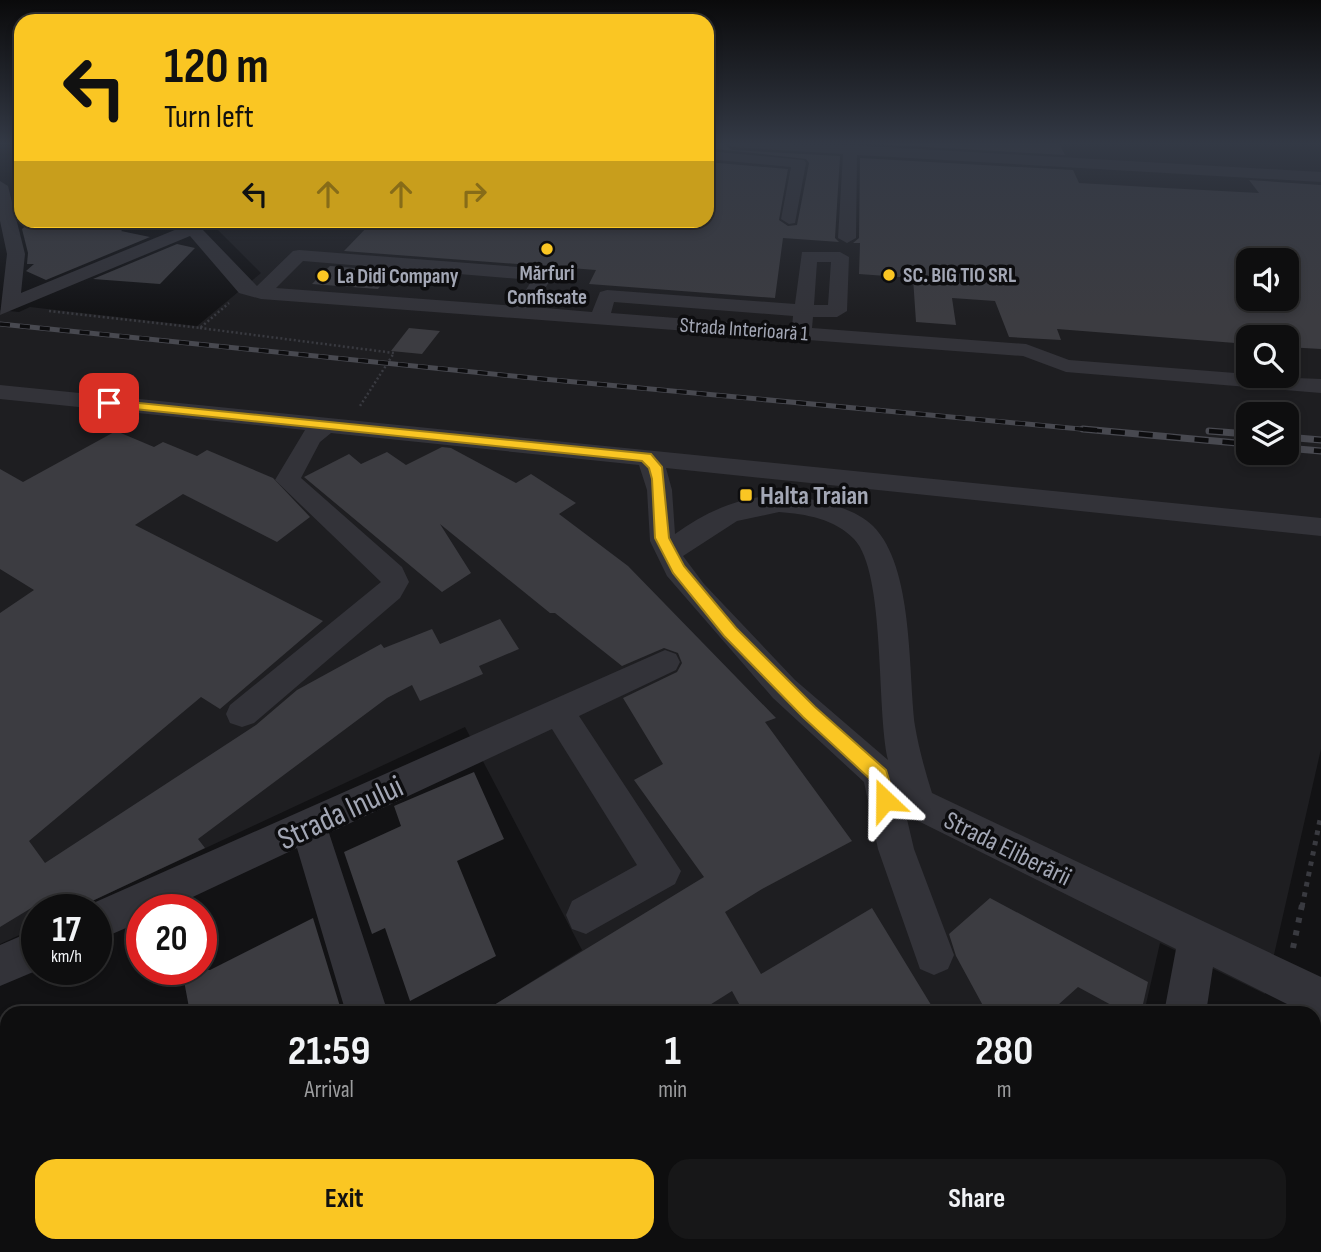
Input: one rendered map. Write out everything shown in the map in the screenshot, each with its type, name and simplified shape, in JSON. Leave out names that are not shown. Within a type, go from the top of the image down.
[{"type":"street","points":[[789,219],[792,201]]},
{"type":"street","points":[[848,238],[849,201]]},
{"type":"street","points":[[5,298],[16,254],[10,218]]},
{"type":"street","points":[[5,298],[184,228]]},
{"type":"street","points":[[201,228],[253,291],[299,256],[544,275],[522,312]]},
{"type":"street","points":[[338,298],[370,261]]},
{"type":"street","name":"Strada Interioară 1","points":[[253,291],[1026,350],[1066,366],[1321,386]]},
{"type":"street","points":[[599,318],[607,296],[804,311],[802,333]]},
{"type":"street","points":[[0,392],[1321,527]]},
{"type":"street","points":[[242,714],[390,591],[395,582],[392,574],[288,480],[310,438],[337,426]]},
{"type":"street","name":"Strada Eliberării","points":[[646,457],[655,467],[659,479],[659,514],[668,554],[730,632],[809,712],[880,776],[918,803],[1303,991]]},
{"type":"street","points":[[668,554],[693,533],[722,516],[758,506],[793,504],[826,510],[851,523],[871,542],[883,576],[902,748],[918,803]]},
{"type":"street","name":"Strada Inului","points":[[112,915],[665,662]]},
{"type":"street","points":[[570,706],[662,871],[586,915]]},
{"type":"street","points":[[880,776],[896,849],[934,955]]},
{"type":"street","points":[[308,826],[365,1006]]},
{"type":"street","points":[[1186,1006],[1198,942]]},
{"type":"street","points":[[0,966],[21,956]]},
{"type":"path","points":[[200,328],[253,291]]},
{"type":"path","points":[[5,298],[96,318],[200,328],[394,353],[337,426]]},
{"type":"path","points":[[1303,991],[1321,815]]},
{"type":"shaded area","points":[[714,201],[1321,201],[1321,749],[1265,994],[1160,943],[1146,1006],[492,1006],[582,950],[465,727],[107,894],[21,894],[21,934],[0,944],[0,310],[19,312],[30,307],[197,326],[261,273],[216,228],[714,228]]},
{"type":"building","points":[[714,201],[782,201],[779,220],[788,226],[797,225],[802,201],[837,201],[835,238],[839,242],[783,238],[775,298],[589,284],[596,270],[344,251],[366,228],[714,228]]},
{"type":"building","points":[[859,201],[1321,201],[1321,349],[1299,348],[1299,325],[1236,325],[1236,343],[1057,329],[1061,340],[1009,337],[995,301],[952,298],[956,325],[916,322],[913,278],[859,274],[860,243],[853,243],[859,238]]},
{"type":"building","points":[[124,228],[121,231],[150,237],[46,280],[26,271],[34,264],[27,264],[28,253],[22,229]]},
{"type":"building","points":[[177,244],[195,248],[160,284],[93,279]]},
{"type":"building","points":[[330,266],[392,271],[378,289],[312,284]]},
{"type":"building","points":[[409,328],[440,331],[422,354],[391,351]]},
{"type":"building","points":[[116,431],[154,447],[163,442],[197,456],[207,450],[273,478],[310,517],[277,542],[183,494],[135,525],[323,621],[220,709],[201,697],[29,841],[45,863],[256,725],[297,690],[381,644],[384,648],[432,629],[440,644],[500,619],[519,649],[479,666],[483,674],[420,701],[412,685],[387,698],[198,839],[205,848],[107,894],[21,894],[21,914],[0,927],[0,613],[34,590],[0,569],[0,469],[23,482]]},
{"type":"building","points":[[442,447],[451,448],[516,483],[531,474],[576,503],[559,514],[628,566],[776,718],[765,722],[852,841],[725,912],[761,974],[872,908],[932,1006],[740,1006],[732,991],[708,1006],[492,1006],[704,877],[634,780],[663,764],[623,698],[677,672],[682,663],[678,653],[664,648],[622,666],[555,613],[550,613],[440,524],[471,573],[442,592],[304,477],[349,454],[361,464],[387,452],[406,465]]},
{"type":"building","points":[[474,772],[504,839],[457,861],[496,956],[410,1001],[385,928],[372,934],[344,852],[401,826],[394,806]]},
{"type":"building","points":[[990,898],[1148,982],[1143,1006],[1113,1006],[1078,987],[1057,1006],[983,1006],[956,956],[949,934]]},
{"type":"building","points":[[313,918],[340,1006],[189,1006],[185,985],[217,985],[217,966]]},
{"type":"railway","points":[[0,324],[543,379],[1102,431]]},
{"type":"railway","points":[[1083,429],[1236,443]]},
{"type":"railway","points":[[1209,431],[1236,433]]},
{"type":"railway","points":[[1299,438],[1321,440]]},
{"type":"railway","points":[[1299,449],[1321,451]]},
{"type":"place","name":"Mărfuri Confiscate","points":[[547,249]]},
{"type":"place","name":"SC. BIG TIO SRL","points":[[889,275]]},
{"type":"place","name":"La Didi Company","points":[[323,276]]},
{"type":"place","name":"Halta Traian","points":[[746,495]]},
{"type":"route","points":[[109,403],[646,457],[655,467],[659,479],[662,538],[668,554],[688,584],[730,632],[809,712],[880,776],[885,800]]}]
